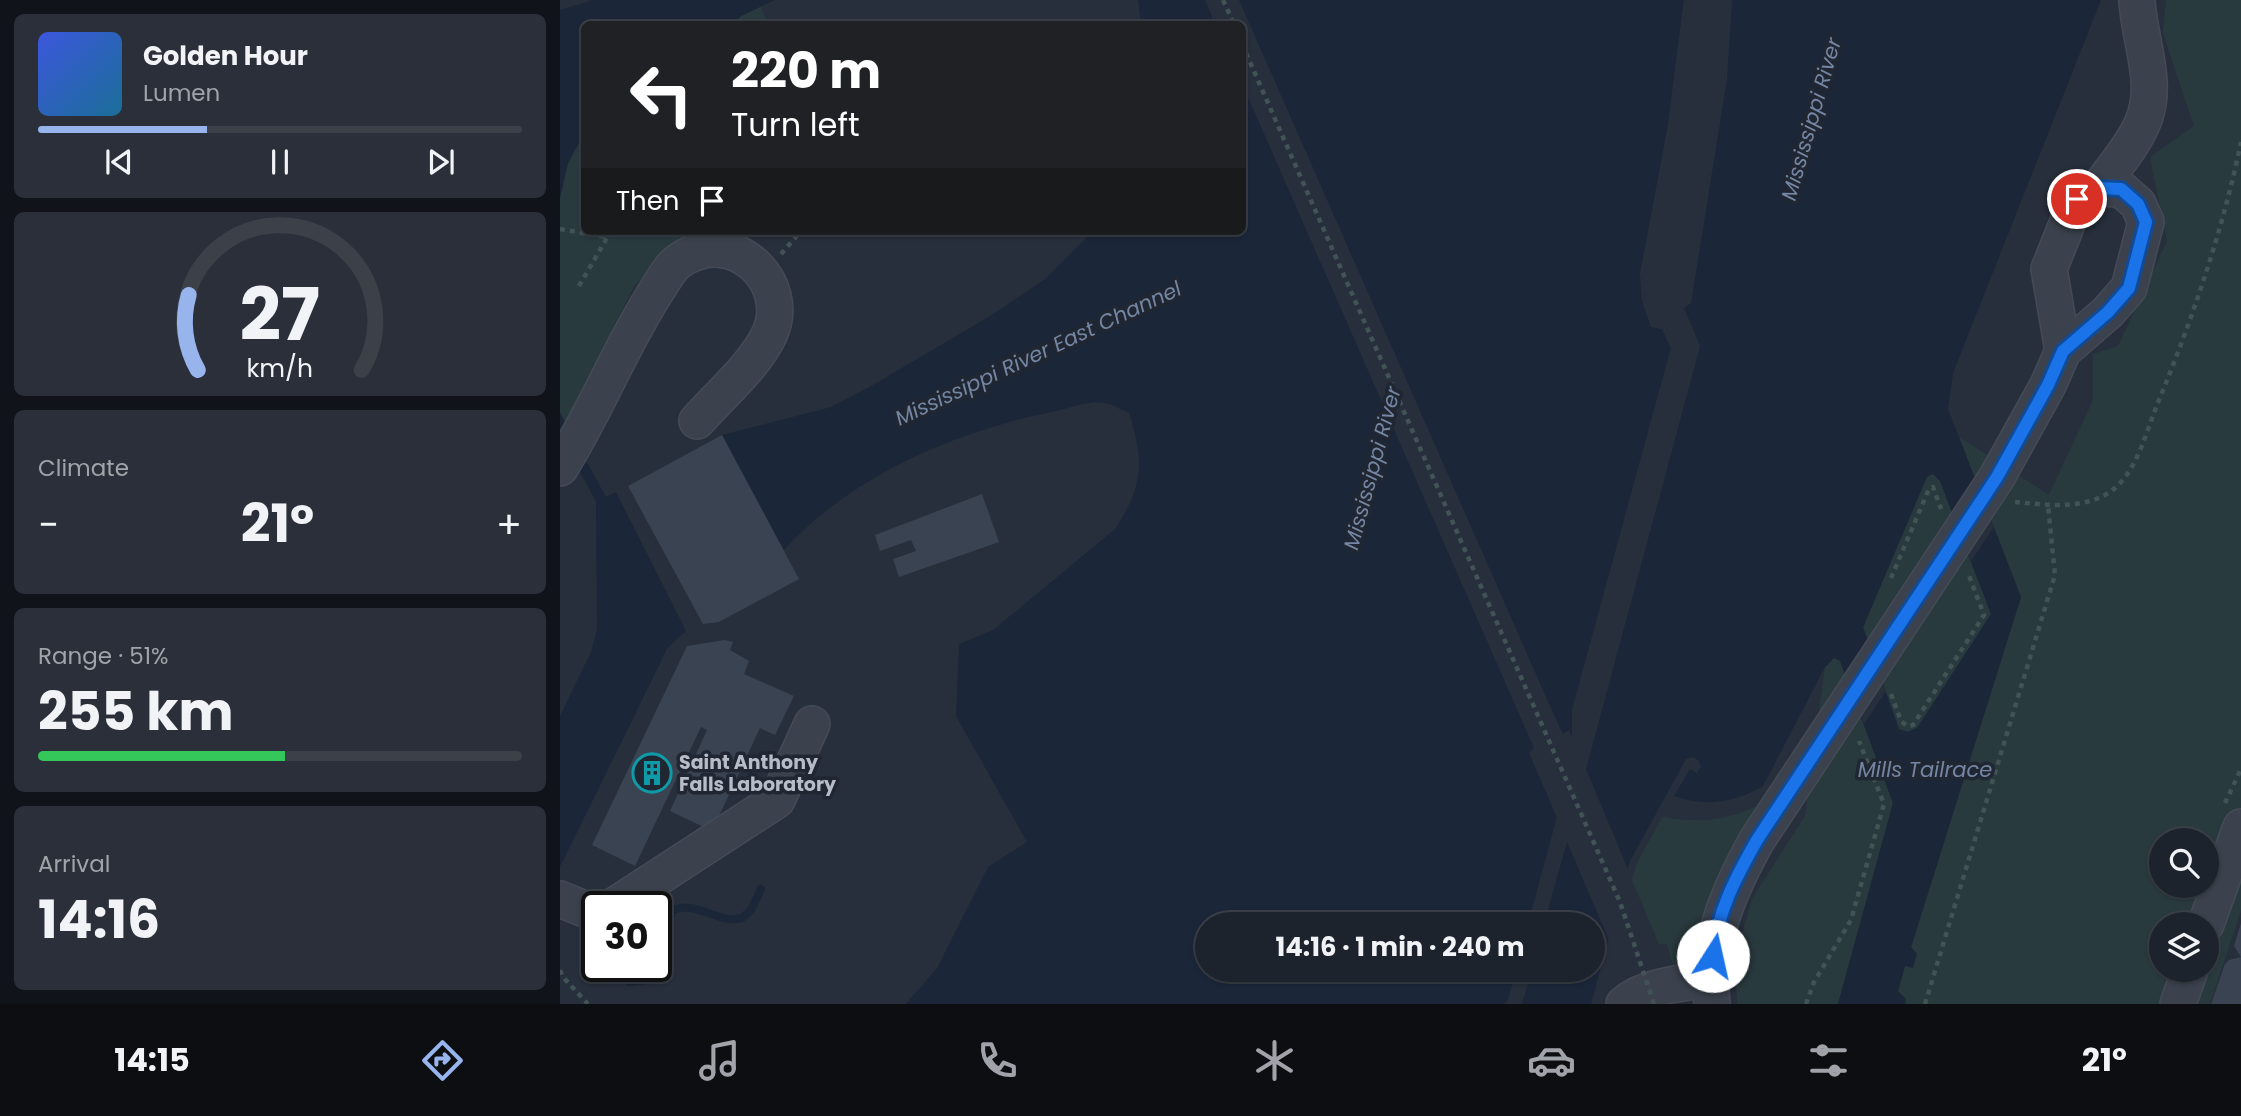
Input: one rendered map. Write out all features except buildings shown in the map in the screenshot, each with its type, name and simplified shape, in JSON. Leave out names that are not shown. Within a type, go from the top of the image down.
[{"type":"street","points":[[2099,188],[2141,126],[2148,108],[2149,83],[2137,0]]},
{"type":"street","points":[[1624,1004],[1630,999],[1672,984],[1712,991],[1716,932],[1730,888],[1757,840],[1853,711],[1882,677],[1962,549],[1983,499],[2019,440],[2063,351],[2108,312],[2129,288],[2146,222],[2138,204],[2121,189],[2099,188],[2077,199],[2049,269],[2063,351]]},
{"type":"street","points":[[568,455],[641,314],[678,261],[717,247],[734,249],[752,260],[762,275],[772,296],[774,319],[760,350],[697,421]]},
{"type":"street","points":[[637,891],[777,800],[812,724]]},
{"type":"street","points":[[2211,912],[2241,827]]},
{"type":"street","points":[[561,899],[581,907]]},
{"type":"street","points":[[2178,1004],[2186,982]]},
{"type":"path","points":[[1223,0],[1233,21]]},
{"type":"path","points":[[1246,53],[1620,902],[1654,1004]]},
{"type":"path","points":[[1983,499],[2048,505],[2095,500],[2120,483],[2136,457],[2174,363],[2225,217],[2241,142]]},
{"type":"path","points":[[560,229],[581,231]]},
{"type":"path","points":[[579,286],[606,237],[598,235]]},
{"type":"path","points":[[1925,1004],[2055,575],[2048,505]]},
{"type":"path","points":[[1882,677],[1901,721],[1907,726],[1913,725],[1984,615],[1962,549]]},
{"type":"path","points":[[1806,1004],[1814,982],[1851,920],[1884,804],[1853,711]]},
{"type":"path","points":[[560,970],[562,976],[588,1004]]},
{"type":"shaded area","points":[[2166,0],[2241,0],[2241,911],[2219,977],[2219,912],[2149,912],[2149,982],[2217,982],[2210,1004],[1905,1004],[1906,999],[1898,991],[1905,966],[1917,955],[1911,948],[2021,597],[1959,437],[2049,495],[2093,400],[2093,354],[2118,346],[2167,241],[2150,157],[2194,126],[2163,33]]},
{"type":"shaded area","points":[[761,6],[766,21],[736,21]]},
{"type":"shaded area","points":[[581,139],[581,235],[697,235],[673,250],[635,285],[579,394],[570,432],[560,413],[560,198],[568,163]]},
{"type":"shaded area","points":[[1927,476],[1938,476],[1991,614],[1917,728],[1908,732],[1899,729],[1863,628]]},
{"type":"shaded area","points":[[1834,658],[1840,661],[1893,803],[1838,1004],[1737,1004],[1736,970],[1740,942],[1752,899],[1805,816],[1825,667]]},
{"type":"shaded area","points":[[1768,801],[1698,964],[1675,973],[1667,944],[1659,944],[1632,880],[1637,863],[1662,817],[1717,819]]},
{"type":"water","points":[[593,0],[775,0],[736,21],[581,21],[581,139],[568,163],[560,198],[560,10]]},
{"type":"water","points":[[1138,0],[1684,0],[1668,125],[1640,274],[1651,327],[1662,329],[1671,348],[1572,710],[1573,757],[1531,912],[1195,912],[1195,982],[1513,982],[1508,1000],[1504,1004],[906,1004],[937,968],[988,867],[1027,842],[956,716],[959,644],[993,630],[1115,529],[1132,499],[1139,472],[1137,445],[1129,413],[1099,402],[1087,403],[1020,419],[945,444],[874,478],[842,499],[811,523],[784,550],[722,435],[831,407],[873,385],[995,313],[1045,279],[1089,235],[1246,235],[1246,21],[1141,21]]},
{"type":"water","points":[[1732,0],[2101,0],[1953,373],[1948,409],[2021,597],[1911,947],[1917,954],[1913,968],[1905,966],[1898,991],[1906,999],[1905,1004],[1838,1004],[1893,803],[1840,661],[1834,658],[1825,667],[1763,786],[1731,800],[1709,802],[1674,796],[1690,769],[1697,773],[1701,767],[1699,761],[1693,757],[1686,759],[1630,861],[1605,953],[1605,912],[1547,912],[1700,346],[1684,308],[1691,302],[1720,114]],"holes":[[[1933,474],[1940,481],[1991,614],[1917,728],[1908,732],[1899,729],[1863,627],[1927,477]]]},
{"type":"water","points":[[560,413],[606,497],[616,492],[686,631],[668,647],[560,867],[560,716],[591,652],[597,629],[596,502],[560,434]]},
{"type":"water","points":[[1528,982],[1597,982],[1591,1004],[1522,1004]]},
{"type":"pier","points":[[1205,0],[1239,0],[1550,706],[1563,734],[1569,730],[1572,736],[1572,710],[1671,348],[1662,329],[1651,327],[1642,301],[1640,274],[1668,125],[1684,0],[1688,0],[1672,126],[1643,274],[1645,300],[1654,324],[1665,327],[1674,348],[1576,711],[1577,757],[1535,912],[1531,912],[1557,818],[1529,753],[1534,748],[1246,93],[1246,21],[1214,21]]},
{"type":"pier","points":[[1729,0],[1732,0],[1727,79],[1691,303],[1684,308],[1700,346],[1586,769],[1630,874],[1611,945],[1605,931],[1605,912],[1597,912],[1567,842],[1547,912],[1543,912],[1696,346],[1681,307],[1688,301],[1724,79]]},
{"type":"pier","points":[[1977,483],[1994,527],[1971,561],[1954,516]]},
{"type":"pier","points":[[1869,646],[1886,691],[1864,724],[1847,680]]},
{"type":"waterway","points":[[672,912],[690,908],[724,918],[742,918],[751,910],[761,889]]},
{"type":"place","name":"Saint Anthony Falls Laboratory","points":[[652,773]]},
{"type":"route","points":[[1713,956],[1716,932],[1730,888],[1757,840],[1997,477],[2048,385],[2063,351],[2108,312],[2129,288],[2146,222],[2138,204],[2121,189],[2099,188],[2077,199]]},
{"type":"water label","name":"Mississippi River","points":[[1811,119]]},
{"type":"water label","name":"Mississippi River East Channel","points":[[1038,353]]},
{"type":"water label","name":"Mississippi River","points":[[1372,468]]},
{"type":"water label","name":"Mills Tailrace","points":[[1925,769]]}]
